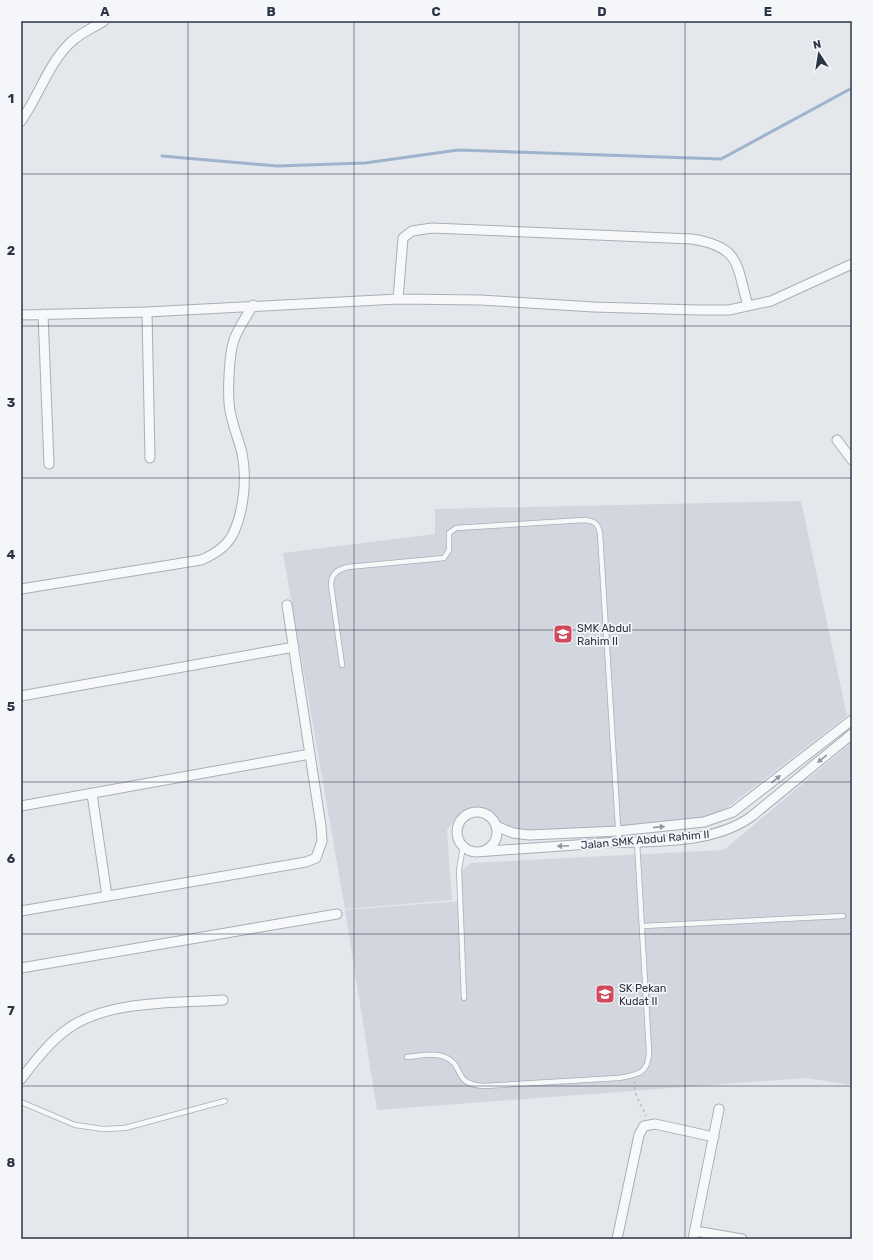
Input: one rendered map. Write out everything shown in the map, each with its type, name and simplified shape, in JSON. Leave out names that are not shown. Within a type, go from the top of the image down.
[{"type":"street","points":[[21,121],[58,58],[70,43],[79,35],[104,21]]},
{"type":"street","points":[[398,298],[403,238],[412,231],[432,228],[692,239],[704,241],[719,246],[730,252],[738,270],[748,306]]},
{"type":"street","points":[[21,315],[146,312],[398,298],[729,310],[771,301],[852,264]]},
{"type":"street","points":[[21,589],[201,560],[219,550],[233,535],[241,509],[244,481],[242,455],[229,404],[231,352],[234,339],[253,305]]},
{"type":"street","points":[[146,312],[150,458]]},
{"type":"street","points":[[42,314],[49,464]]},
{"type":"street","points":[[837,440],[852,460]]},
{"type":"street","points":[[21,911],[306,862],[316,858],[322,841],[287,605]]},
{"type":"street","points":[[21,696],[294,647]]},
{"type":"street","name":"Jalan SMK Abdul Rahim II","points":[[496,826],[513,833],[529,835],[618,831],[687,825],[704,822],[733,812],[852,720]]},
{"type":"street","name":"Jalan SMK Abdul Rahim II","points":[[476,852],[619,843],[711,835],[741,824],[852,734]]},
{"type":"street","points":[[21,806],[310,754]]},
{"type":"street","points":[[92,794],[107,896]]},
{"type":"street","points":[[479,812],[486,814],[491,818],[496,826],[497,837],[494,843],[489,848],[476,852],[463,846],[457,834],[458,827],[466,816],[479,812]]},
{"type":"street","points":[[21,968],[337,914]]},
{"type":"street","points":[[21,1079],[56,1039],[85,1019],[122,1008],[223,1000]]},
{"type":"street","points":[[719,1109],[694,1235],[742,1239]]},
{"type":"street","points":[[617,1239],[640,1130],[644,1126],[654,1124],[714,1138]]},
{"type":"lane","points":[[342,664],[331,584],[332,577],[339,570],[348,567],[444,558],[450,550],[449,533],[456,528],[584,520],[594,522],[597,524],[600,533],[619,843]]},
{"type":"lane","points":[[407,1057],[447,1057],[453,1062],[460,1075],[466,1082],[477,1086],[618,1078],[637,1074],[645,1069],[649,1059],[643,926],[637,841]]},
{"type":"lane","points":[[463,846],[459,870],[464,998]]},
{"type":"lane","points":[[643,926],[843,916]]},
{"type":"lane","points":[[21,1102],[75,1124],[103,1129],[125,1128],[225,1101]]},
{"type":"path","points":[[637,1074],[633,1088],[649,1124]]},
{"type":"shaded area","name":"SMK Abdul Rahim II","points":[[801,501],[847,716],[720,813],[685,822],[514,833],[484,808],[460,813],[447,830],[452,900],[345,909],[283,553],[435,534],[435,509]]},
{"type":"shaded area","name":"SK Pekan Kudat II","points":[[852,742],[852,1085],[805,1078],[377,1110],[345,910],[462,901],[460,872],[471,863],[724,850]]},
{"type":"waterway","points":[[162,156],[277,166],[365,163],[458,150],[721,159],[852,88]]},
{"type":"place","name":"SMK Abdul Rahim II","points":[[563,634]]},
{"type":"place","name":"SK Pekan Kudat II","points":[[605,994]]}]
